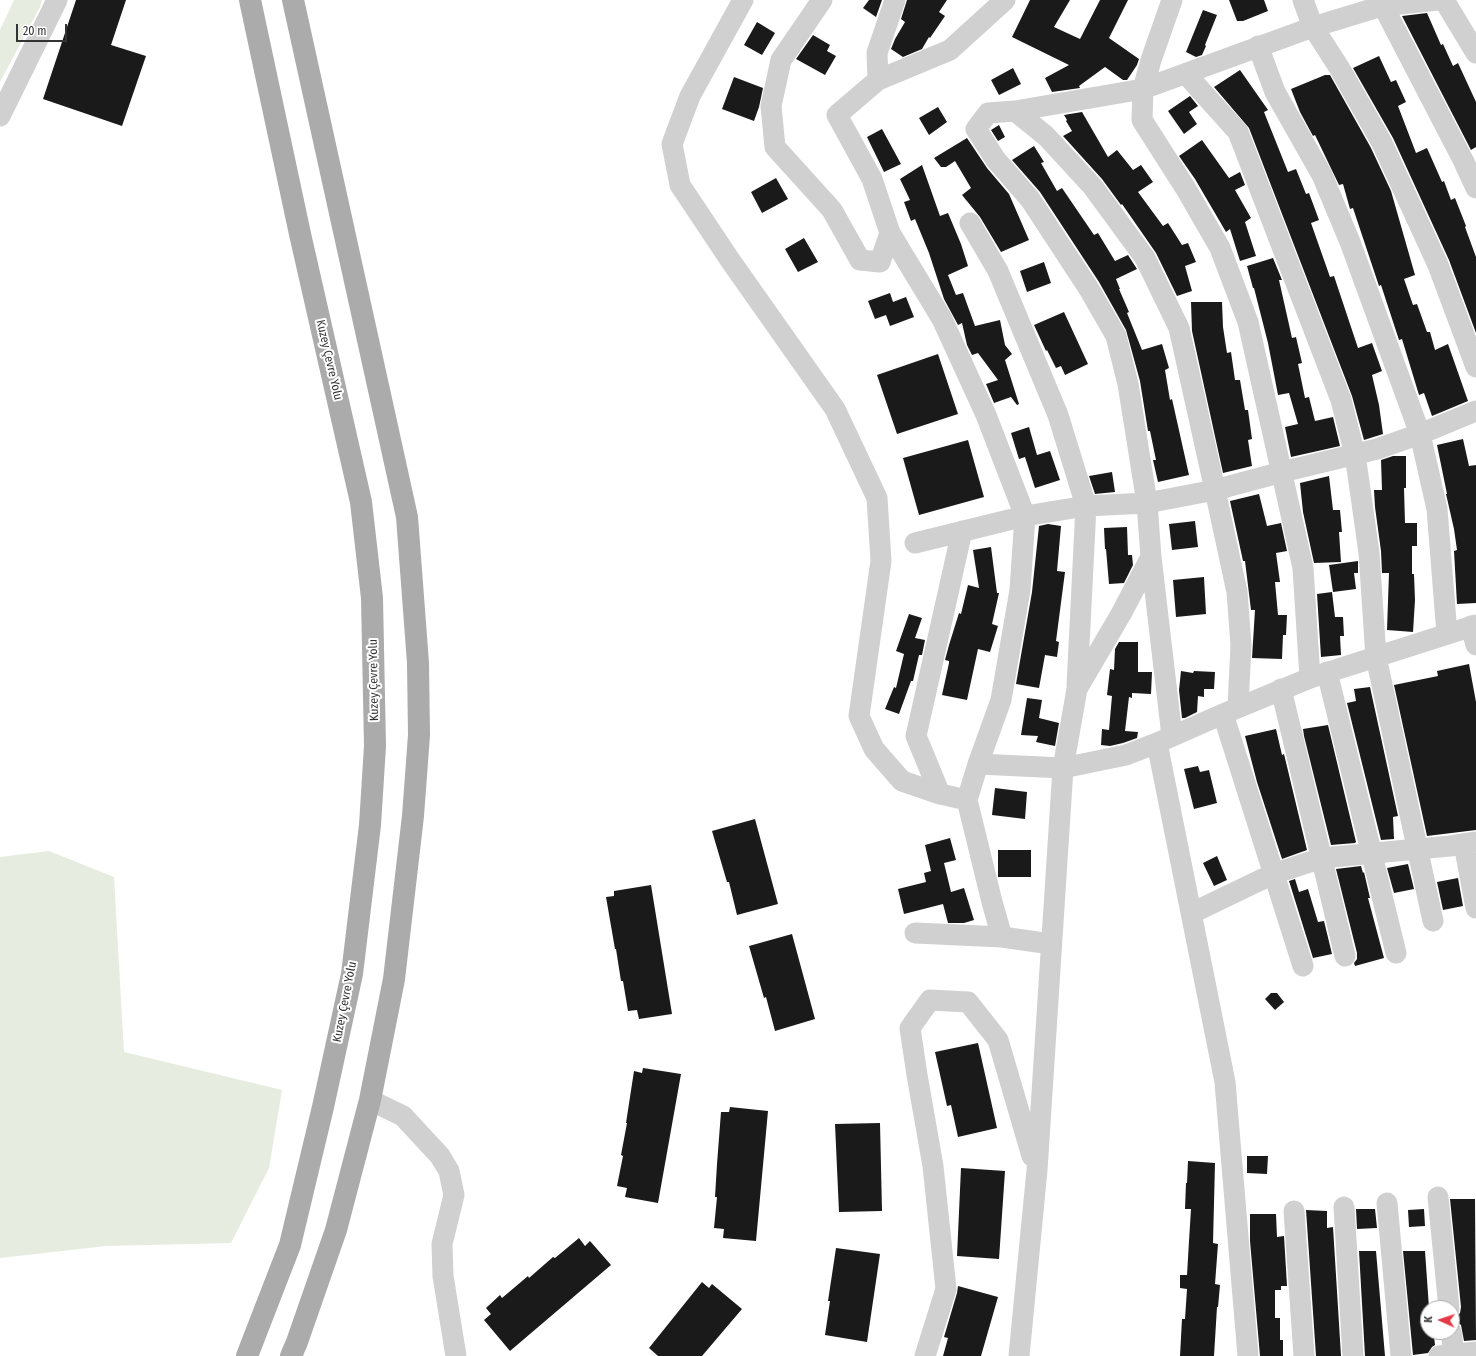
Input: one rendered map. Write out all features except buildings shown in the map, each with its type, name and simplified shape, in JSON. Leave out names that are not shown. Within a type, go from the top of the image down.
[{"type":"main road","name":"Kuzey Çevre Yolu","points":[[247,1356],[290,1245],[323,1108],[352,974],[370,825],[375,746],[372,598],[361,502],[300,234],[250,0]]},
{"type":"main road","points":[[291,1356],[336,1230],[370,1100],[394,979],[413,816],[419,735],[418,663],[407,517],[293,0]]},
{"type":"street","points":[[0,116],[57,0]]},
{"type":"street","points":[[743,0],[690,96],[672,144],[680,185],[730,260],[835,409],[877,498],[881,561],[859,716],[874,749],[902,781],[940,794],[967,800]]},
{"type":"street","points":[[822,0],[781,60],[771,106],[775,147],[832,210],[860,260],[880,262],[890,233]]},
{"type":"street","points":[[878,80],[877,53],[895,0]]},
{"type":"street","points":[[1002,936],[992,902],[967,800],[1001,700],[1020,590],[1025,516],[986,415],[942,319],[890,233],[872,179],[837,115],[878,80],[950,50],[1005,0]]},
{"type":"street","points":[[1172,0],[1151,60],[1143,89],[1142,120],[1186,189],[1220,248],[1248,322],[1303,568],[1319,675],[1371,853],[1396,953]]},
{"type":"street","points":[[1303,0],[1313,27],[1340,69],[1382,143],[1438,265],[1476,367]]},
{"type":"street","points":[[1248,1356],[1225,1082],[1192,913],[1165,740],[1147,503],[1128,384],[1116,336],[1089,289],[1030,199],[996,160],[976,129],[988,113],[1015,111],[1143,89],[1258,46],[1381,3],[1438,0]]},
{"type":"street","points":[[1444,0],[1476,53]]},
{"type":"street","points":[[1381,3],[1463,160],[1476,188]]},
{"type":"street","points":[[1258,46],[1275,92],[1322,175],[1350,242],[1420,434],[1438,509],[1447,634]]},
{"type":"street","points":[[1186,74],[1238,132],[1341,400],[1355,455],[1369,553],[1376,657],[1433,921]]},
{"type":"street","points":[[1015,111],[1046,136],[1093,187],[1145,258],[1179,328],[1237,592],[1240,645],[1231,710],[1274,874],[1302,966]]},
{"type":"street","points":[[970,223],[998,271],[1058,415],[1086,506],[1077,689],[1062,768],[1037,1170],[1019,1356]]},
{"type":"street","points":[[916,543],[1025,516],[1086,506],[1147,503],[1215,490],[1282,472],[1355,455],[1420,434],[1476,411]]},
{"type":"street","points":[[940,794],[916,736],[962,531]]},
{"type":"street","points":[[1077,689],[1121,614],[1151,557]]},
{"type":"street","points":[[978,764],[1062,768],[1126,755],[1165,740],[1281,689],[1319,675],[1447,634],[1474,632]]},
{"type":"street","points":[[1281,689],[1345,956]]},
{"type":"street","points":[[1192,913],[1274,874],[1322,858],[1470,843],[1476,908]]},
{"type":"street","points":[[915,933],[1002,936],[1051,944]]},
{"type":"street","points":[[925,1356],[946,1289],[933,1166],[910,1028],[930,1000],[968,1002],[998,1040],[1037,1170]]},
{"type":"street","points":[[370,1100],[403,1116],[440,1156],[449,1171],[454,1195],[442,1244],[443,1276],[456,1356]]},
{"type":"street","points":[[1438,1197],[1448,1300]]},
{"type":"street","points":[[1387,1203],[1401,1356]]},
{"type":"street","points":[[1344,1207],[1353,1356]]},
{"type":"street","points":[[1294,1211],[1304,1356]]},
{"type":"street","points":[[1449,1340],[1446,1355],[1476,1352]]},
{"type":"shaded area","points":[[14,0],[42,0],[40,7],[0,82],[0,30]]},
{"type":"shaded area","points":[[49,851],[114,877],[124,1052],[282,1090],[269,1168],[231,1243],[106,1246],[0,1258],[0,857]]}]
